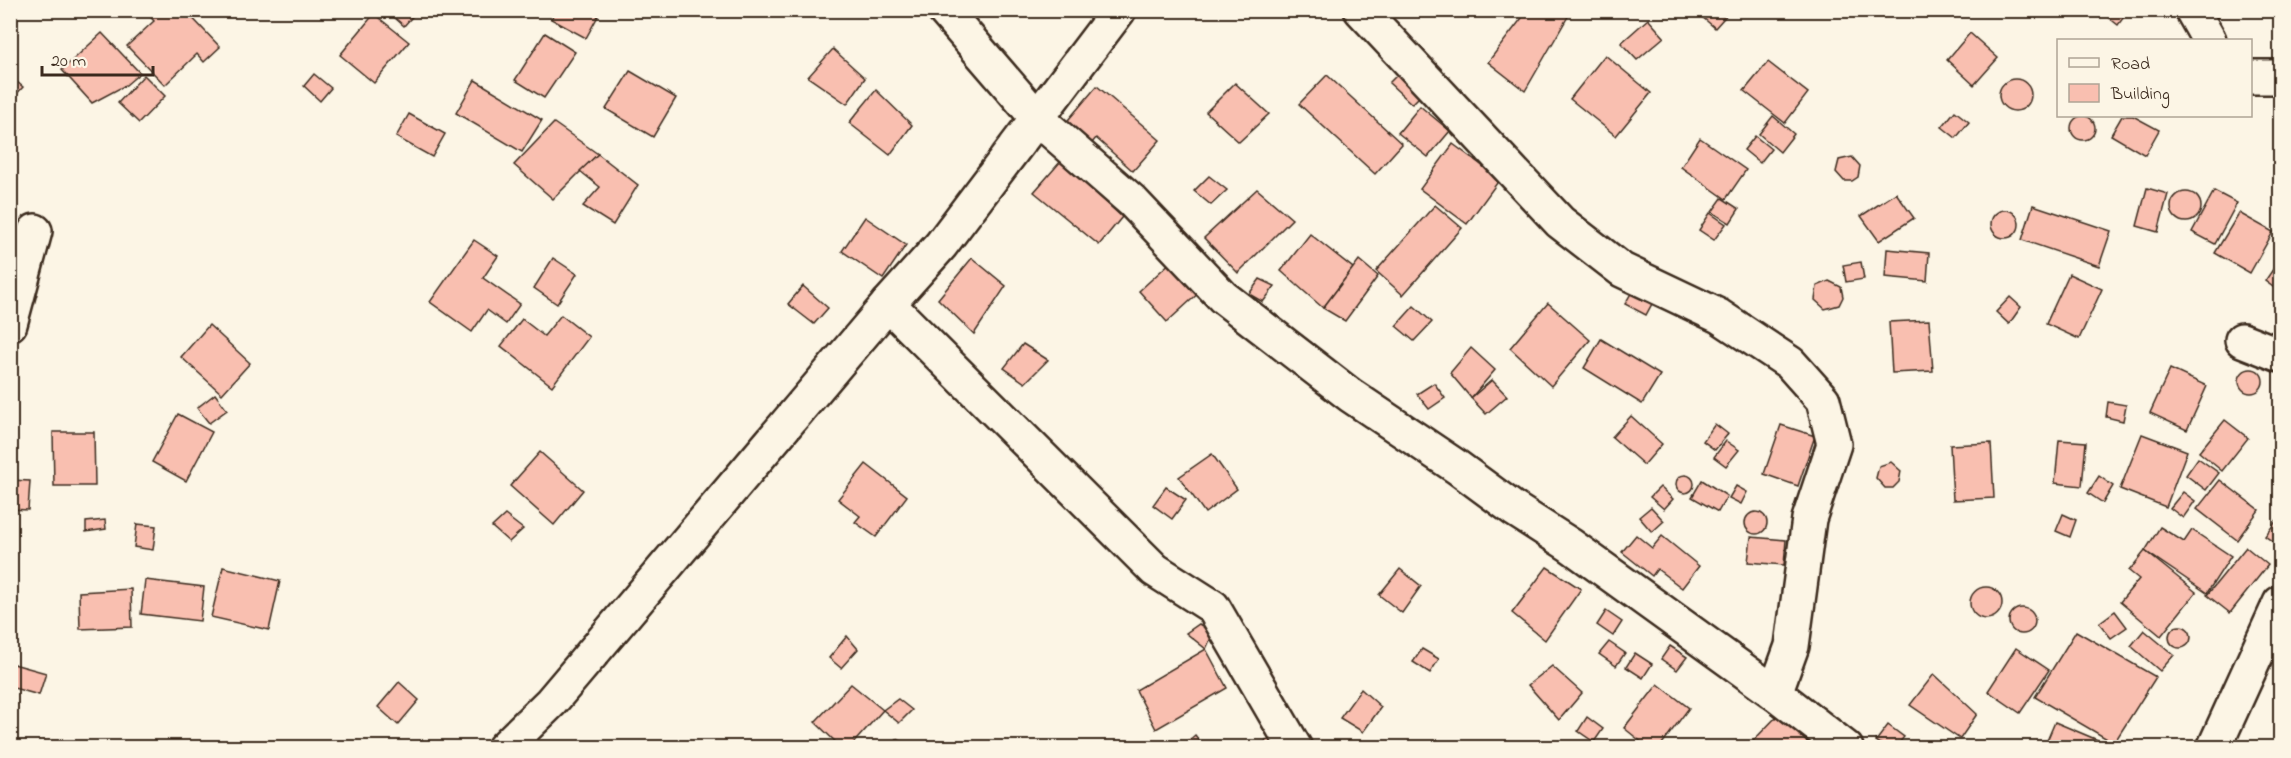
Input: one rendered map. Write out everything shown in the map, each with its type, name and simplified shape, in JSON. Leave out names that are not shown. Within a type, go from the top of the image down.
[{"type":"street","points":[[944,10],[1038,119],[1132,201],[1222,297],[1350,395],[1457,466],[1514,509],[1570,545],[1775,693],[1845,747]]},
{"type":"street","points":[[504,747],[551,702],[888,304],[941,245],[1119,10]]},
{"type":"street","points":[[1361,10],[1560,222],[1622,270],[1719,316],[1790,363],[1823,400],[1834,444],[1809,519],[1792,646],[1775,693]]},
{"type":"street","points":[[2192,10],[2208,39]]},
{"type":"street","points":[[2252,77],[2280,77]]},
{"type":"street","points":[[10,324],[35,231]]},
{"type":"street","points":[[888,304],[1155,570],[1213,607],[1294,747]]},
{"type":"street","points":[[2242,340],[2280,355]]},
{"type":"street","points":[[2214,747],[2280,603]]},
{"type":"building","points":[[148,10],[185,10],[220,47],[204,62],[197,54],[165,85],[127,46],[154,21],[146,12]]},
{"type":"building","points":[[386,10],[418,10],[404,26]]},
{"type":"building","points":[[556,10],[589,10],[598,16],[586,38],[551,19]]},
{"type":"building","points":[[1528,10],[1570,13],[1525,91],[1488,62]]},
{"type":"building","points":[[1694,10],[1731,10],[1715,28]]},
{"type":"building","points":[[2099,10],[2129,10],[2118,25]]},
{"type":"building","points":[[374,14],[409,42],[374,83],[340,55]]},
{"type":"building","points":[[1648,19],[1664,37],[1637,60],[1621,43]]},
{"type":"building","points":[[102,33],[140,73],[126,85],[92,103],[62,70]]},
{"type":"building","points":[[545,33],[575,52],[544,98],[515,80]]},
{"type":"building","points":[[1970,33],[1998,58],[1974,85],[1947,60]]},
{"type":"building","points":[[833,49],[865,78],[847,104],[808,77]]},
{"type":"building","points":[[1605,55],[1651,93],[1616,136],[1570,99]]},
{"type":"building","points":[[1768,62],[1808,93],[1785,123],[1744,91]]},
{"type":"building","points":[[1405,67],[1428,88],[1412,104],[1389,83]]},
{"type":"building","points":[[630,71],[676,98],[653,137],[606,109]]},
{"type":"building","points":[[314,74],[331,88],[320,101],[304,86]]},
{"type":"building","points":[[144,75],[165,96],[139,123],[118,103]]},
{"type":"building","points":[[1327,75],[1402,144],[1375,174],[1299,104]]},
{"type":"building","points":[[10,76],[23,87],[10,101]]},
{"type":"building","points":[[2015,79],[2026,84],[2031,95],[2026,106],[2015,111],[2004,106],[1999,95],[2004,84]]},
{"type":"building","points":[[475,80],[542,120],[522,152],[456,113]]},
{"type":"building","points":[[1235,83],[1269,114],[1239,142],[1206,112]]},
{"type":"building","points":[[1097,86],[1160,140],[1133,171],[1096,138],[1088,148],[1063,126]]},
{"type":"building","points":[[876,90],[912,125],[890,155],[849,123]]},
{"type":"building","points":[[1420,106],[1450,131],[1428,157],[1398,133]]},
{"type":"building","points":[[1955,111],[1969,122],[1956,138],[1942,127]]},
{"type":"building","points":[[409,114],[445,134],[432,157],[396,137]]},
{"type":"building","points":[[1773,116],[1794,134],[1780,152],[1759,134]]},
{"type":"building","points":[[2088,117],[2094,123],[2092,137],[2083,140],[2074,137],[2071,128],[2074,119]]},
{"type":"building","points":[[2121,117],[2135,117],[2159,130],[2145,155],[2111,135]]},
{"type":"building","points":[[554,123],[598,154],[553,199],[514,165]]},
{"type":"building","points":[[1755,136],[1771,149],[1760,163],[1744,150]]},
{"type":"building","points":[[1700,138],[1746,170],[1726,199],[1681,167]]},
{"type":"building","points":[[1453,144],[1500,179],[1467,224],[1420,189]]},
{"type":"building","points":[[598,154],[638,185],[613,225],[583,206],[600,187],[580,171]]},
{"type":"building","points":[[1852,157],[1860,166],[1858,177],[1852,181],[1844,181],[1836,172],[1839,160]]},
{"type":"building","points":[[1061,161],[1122,217],[1099,245],[1034,192]]},
{"type":"building","points":[[1209,176],[1227,190],[1211,205],[1194,191]]},
{"type":"building","points":[[2147,188],[2168,194],[2158,232],[2137,226]]},
{"type":"building","points":[[1257,189],[1292,219],[1238,273],[1204,238]]},
{"type":"building","points":[[2214,191],[2237,203],[2215,244],[2192,232]]},
{"type":"building","points":[[2186,192],[2197,196],[2201,207],[2197,218],[2186,222],[2175,218],[2171,207],[2175,196]]},
{"type":"building","points":[[1896,193],[1914,218],[1879,241],[1861,216]]},
{"type":"building","points":[[1722,198],[1739,209],[1730,223],[1712,212]]},
{"type":"building","points":[[1435,205],[1462,228],[1403,295],[1376,271]]},
{"type":"building","points":[[2033,205],[2111,231],[2099,266],[2022,240]]},
{"type":"building","points":[[2005,210],[2015,214],[2019,224],[2015,234],[2005,238],[1995,234],[1991,224],[1995,214]]},
{"type":"building","points":[[1710,213],[1726,224],[1714,240],[1699,230]]},
{"type":"building","points":[[2239,213],[2273,232],[2250,273],[2215,253]]},
{"type":"building","points":[[865,217],[906,245],[883,279],[842,251]]},
{"type":"building","points":[[1310,234],[1353,268],[1323,308],[1281,271]]},
{"type":"building","points":[[474,240],[498,256],[483,278],[520,304],[506,324],[487,310],[472,332],[430,302]]},
{"type":"building","points":[[1887,249],[1929,253],[1927,281],[1885,277]]},
{"type":"building","points":[[553,258],[577,274],[557,304],[534,288]]},
{"type":"building","points":[[972,258],[1006,286],[974,334],[938,299]]},
{"type":"building","points":[[1174,259],[1202,290],[1167,322],[1139,291]]},
{"type":"building","points":[[2280,259],[2280,292],[2265,281]]},
{"type":"building","points":[[1359,260],[1378,276],[1345,321],[1323,308]]},
{"type":"building","points":[[1861,262],[1864,279],[1846,282],[1843,265]]},
{"type":"building","points":[[2069,274],[2102,289],[2079,339],[2046,324]]},
{"type":"building","points":[[1260,279],[1275,286],[1263,302],[1249,294]]},
{"type":"building","points":[[1829,281],[1841,287],[1843,297],[1839,305],[1825,309],[1815,300],[1817,286]]},
{"type":"building","points":[[803,286],[828,308],[814,324],[788,304]]},
{"type":"building","points":[[1634,288],[1654,300],[1646,315],[1625,304]]},
{"type":"building","points":[[2010,297],[2021,307],[2009,324],[1996,312]]},
{"type":"building","points":[[1548,303],[1590,340],[1551,386],[1510,348]]},
{"type":"building","points":[[1414,306],[1432,322],[1414,341],[1396,326]]},
{"type":"building","points":[[561,315],[589,337],[552,386],[501,346],[522,319],[544,336]]},
{"type":"building","points":[[1929,320],[1933,371],[1892,373],[1889,322]]},
{"type":"building","points":[[209,325],[250,363],[222,394],[181,357]]},
{"type":"building","points":[[1601,339],[1660,375],[1642,404],[1584,368]]},
{"type":"building","points":[[1023,344],[1048,360],[1025,383],[1004,368]]},
{"type":"building","points":[[1471,348],[1495,370],[1471,398],[1450,373]]},
{"type":"building","points":[[2170,369],[2207,386],[2187,430],[2150,413]]},
{"type":"building","points":[[2251,369],[2260,372],[2263,381],[2260,390],[2251,393],[2242,390],[2239,381],[2242,372]]},
{"type":"building","points":[[1492,380],[1507,396],[1486,414],[1471,398]]},
{"type":"building","points":[[1434,383],[1445,398],[1429,409],[1417,394]]},
{"type":"building","points":[[215,394],[227,410],[209,423],[197,408]]},
{"type":"building","points":[[2108,402],[2126,405],[2123,421],[2106,417]]},
{"type":"building","points":[[178,414],[212,432],[186,481],[152,462]]},
{"type":"building","points":[[1631,416],[1662,444],[1644,465],[1612,437]]},
{"type":"building","points":[[2225,420],[2248,438],[2222,471],[2199,452]]},
{"type":"building","points":[[1715,424],[1728,434],[1715,450],[1703,441]]},
{"type":"building","points":[[1781,425],[1815,436],[1798,486],[1764,474]]},
{"type":"building","points":[[53,432],[94,432],[95,486],[54,486]]},
{"type":"building","points":[[2142,434],[2187,451],[2166,507],[2120,489]]},
{"type":"building","points":[[2059,440],[2086,442],[2082,486],[2055,483]]},
{"type":"building","points":[[1726,441],[1739,450],[1726,466],[1714,457]]},
{"type":"building","points":[[1991,443],[1994,498],[1953,500],[1950,445]]},
{"type":"building","points":[[540,452],[583,490],[554,525],[510,486]]},
{"type":"building","points":[[1212,454],[1237,489],[1205,513],[1179,477]]},
{"type":"building","points":[[2198,458],[2219,473],[2206,490],[2186,475]]},
{"type":"building","points":[[1891,462],[1901,471],[1899,482],[1893,488],[1885,488],[1876,478],[1879,466]]},
{"type":"building","points":[[866,464],[907,496],[876,537],[855,522],[860,516],[838,499]]},
{"type":"building","points":[[1685,475],[1691,478],[1694,484],[1691,490],[1685,493],[1679,490],[1676,484],[1679,478]]},
{"type":"building","points":[[2099,476],[2113,486],[2103,503],[2088,493]]},
{"type":"building","points":[[10,480],[30,481],[28,510],[10,509]]},
{"type":"building","points":[[1702,480],[1727,496],[1718,512],[1692,497]]},
{"type":"building","points":[[2220,480],[2259,510],[2237,540],[2197,509]]},
{"type":"building","points":[[1736,486],[1747,492],[1741,504],[1729,498]]},
{"type":"building","points":[[1166,487],[1186,500],[1172,519],[1153,505]]},
{"type":"building","points":[[1660,487],[1673,499],[1664,509],[1650,497]]},
{"type":"building","points":[[2183,492],[2195,501],[2183,518],[2170,508]]},
{"type":"building","points":[[1651,507],[1664,521],[1652,532],[1639,517]]},
{"type":"building","points":[[1752,512],[1760,512],[1767,519],[1767,527],[1760,534],[1752,534],[1745,527],[1745,519]]},
{"type":"building","points":[[2063,514],[2076,520],[2070,537],[2056,531]]},
{"type":"building","points":[[505,515],[523,529],[509,542],[492,527]]},
{"type":"building","points":[[105,520],[106,529],[86,532],[86,522]]},
{"type":"building","points":[[2277,520],[2280,523],[2280,547],[2265,536]]},
{"type":"building","points":[[137,524],[156,526],[153,550],[134,547]]},
{"type":"building","points":[[2160,527],[2184,542],[2192,530],[2231,556],[2207,593],[2145,551]]},
{"type":"building","points":[[1636,535],[1652,548],[1662,536],[1699,566],[1682,588],[1657,569],[1652,576],[1622,552]]},
{"type":"building","points":[[1751,537],[1786,540],[1784,565],[1748,562]]},
{"type":"building","points":[[2246,547],[2268,565],[2230,613],[2207,595]]},
{"type":"building","points":[[2145,551],[2196,592],[2161,636],[2120,602],[2139,579],[2129,571]]},
{"type":"building","points":[[223,567],[280,581],[269,630],[211,617]]},
{"type":"building","points":[[1547,567],[1581,589],[1545,640],[1512,613]]},
{"type":"building","points":[[1400,569],[1421,586],[1402,613],[1379,595]]},
{"type":"building","points":[[145,580],[204,587],[200,621],[141,614]]},
{"type":"building","points":[[1986,587],[1997,592],[2002,603],[1997,614],[1986,619],[1975,614],[1970,603],[1975,592]]},
{"type":"building","points":[[131,589],[132,627],[80,629],[79,592]]},
{"type":"building","points":[[2022,608],[2031,612],[2035,621],[2031,630],[2022,634],[2013,630],[2009,621],[2013,612]]},
{"type":"building","points":[[1606,611],[1622,622],[1613,636],[1597,625]]},
{"type":"building","points":[[2115,611],[2127,627],[2111,638],[2099,623]]},
{"type":"building","points":[[1199,624],[1213,633],[1206,649],[1186,633]]},
{"type":"building","points":[[2180,626],[2188,629],[2191,637],[2188,645],[2180,648],[2172,645],[2169,637],[2172,629]]},
{"type":"building","points":[[2144,630],[2174,655],[2160,671],[2131,646]]},
{"type":"building","points":[[2076,631],[2156,677],[2114,743],[2035,697]]},
{"type":"building","points":[[847,636],[858,649],[841,668],[829,658]]},
{"type":"building","points":[[1609,642],[1625,653],[1616,666],[1599,654]]},
{"type":"building","points":[[1670,646],[1687,657],[1677,670],[1661,659]]},
{"type":"building","points":[[2016,648],[2049,670],[2020,713],[1988,691]]},
{"type":"building","points":[[1206,649],[1227,688],[1156,729],[1136,690]]},
{"type":"building","points":[[1422,649],[1439,659],[1430,673],[1413,662]]},
{"type":"building","points":[[1635,653],[1652,664],[1643,678],[1626,667]]},
{"type":"building","points":[[10,663],[46,673],[39,695],[10,687]]},
{"type":"building","points":[[1552,666],[1582,693],[1559,720],[1528,685]]},
{"type":"building","points":[[1934,674],[1977,714],[1960,739],[1910,705]]},
{"type":"building","points":[[399,682],[419,700],[398,725],[378,707]]},
{"type":"building","points":[[851,684],[883,710],[849,748],[842,748],[815,722]]},
{"type":"building","points":[[1658,684],[1689,708],[1659,748],[1649,748],[1624,728]]},
{"type":"building","points":[[1361,689],[1381,707],[1363,732],[1340,718]]},
{"type":"building","points":[[898,699],[912,710],[899,723],[883,710]]},
{"type":"building","points":[[1778,715],[1813,748],[1760,748],[1753,741]]},
{"type":"building","points":[[1587,717],[1603,729],[1594,742],[1578,731]]},
{"type":"building","points":[[2055,722],[2107,744],[2105,748],[2057,748],[2046,743]]},
{"type":"building","points":[[1888,725],[1904,737],[1895,748],[1887,748],[1876,741]]},
{"type":"building","points":[[1195,735],[1205,748],[1180,748]]},
{"type":"building","points":[[1272,737],[1276,748],[1254,748]]},
{"type":"building","points":[[897,739],[915,748],[893,748]]}]
